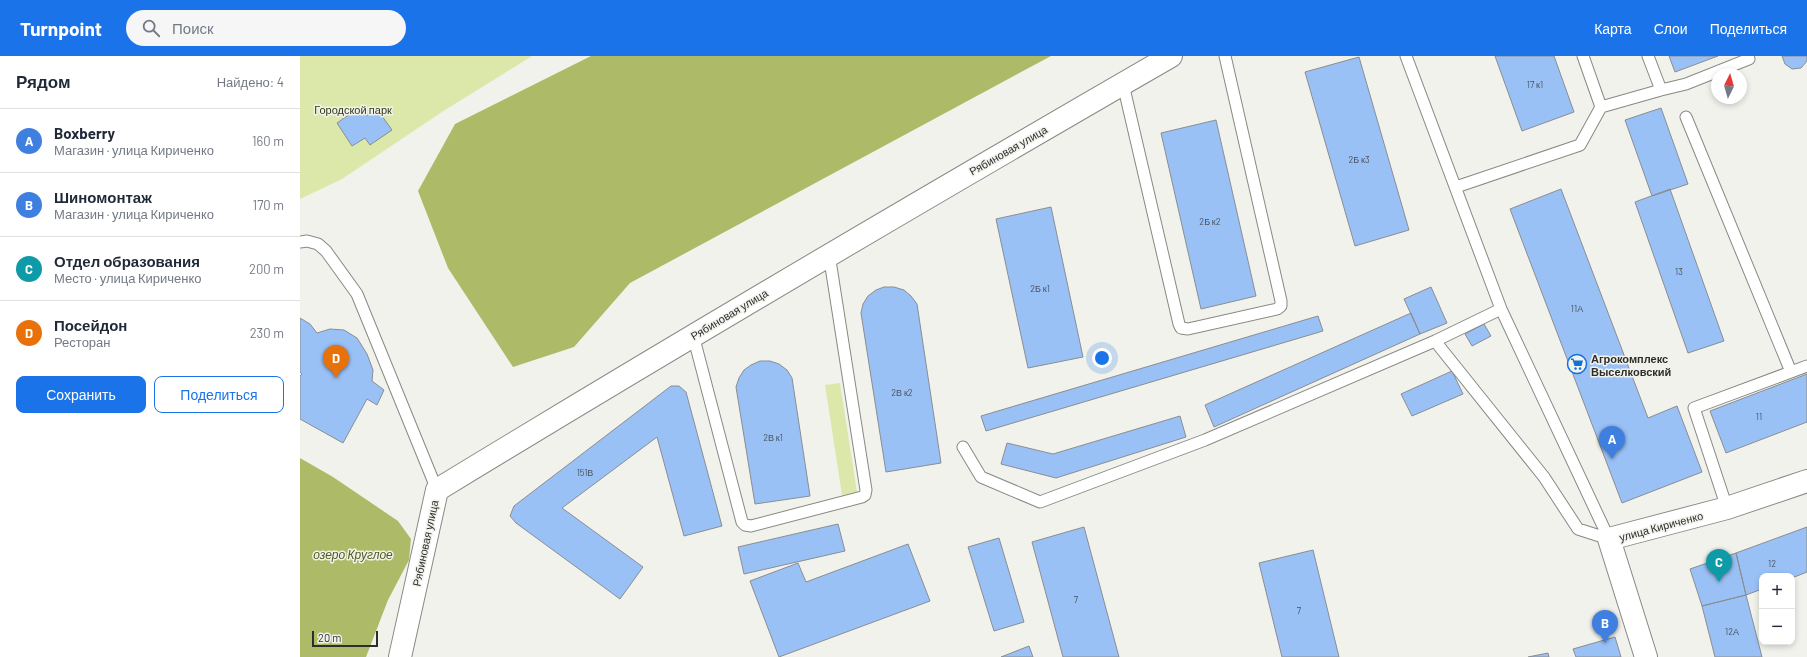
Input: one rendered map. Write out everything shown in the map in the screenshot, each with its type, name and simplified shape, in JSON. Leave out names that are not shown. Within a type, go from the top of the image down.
[{"type":"street","name":"Рябиновая улица","points":[[400,657],[437,490],[829,254],[1171,56]]},
{"type":"street","name":"улица Кириченко","points":[[1646,657],[1609,539],[1727,508],[1807,481]]},
{"type":"lane","points":[[1123,84],[1181,328],[1188,329],[1277,309],[1281,306],[1281,300],[1225,56]]},
{"type":"lane","points":[[1406,56],[1501,309],[1609,539]]},
{"type":"lane","points":[[1582,56],[1601,106]]},
{"type":"lane","points":[[1648,56],[1661,90]]},
{"type":"lane","points":[[1456,187],[1580,145],[1601,106],[1686,84],[1749,58],[1748,56]]},
{"type":"lane","points":[[1686,117],[1792,372]]},
{"type":"lane","points":[[300,242],[306,241],[318,244],[326,251],[357,294],[437,490]]},
{"type":"lane","points":[[693,335],[742,522],[745,525],[750,526],[862,497],[865,495],[866,490],[829,254]]},
{"type":"lane","points":[[963,447],[981,477],[1040,502],[1205,440],[1435,341],[1501,309]]},
{"type":"lane","points":[[1435,341],[1544,477],[1578,529],[1609,539]]},
{"type":"lane","points":[[1727,508],[1694,408],[1807,366]]},
{"type":"green space","name":"Городской парк","points":[[300,56],[532,56],[445,110],[342,179],[300,199]]},
{"type":"green space","points":[[840,383],[857,492],[842,495],[825,385]]},
{"type":"water","points":[[591,56],[1051,56],[630,283],[574,347],[513,367],[448,268],[418,191],[455,124]]},
{"type":"water","name":"озеро Круглое","points":[[300,458],[333,477],[398,521],[411,539],[409,560],[388,600],[366,657],[300,657]]},
{"type":"building","points":[[1495,56],[1554,56],[1574,112],[1522,131]]},
{"type":"building","points":[[1669,56],[1718,56],[1675,72]]},
{"type":"building","points":[[1782,56],[1807,56],[1807,61],[1801,68],[1792,69],[1785,64]]},
{"type":"building","points":[[1359,57],[1409,230],[1355,246],[1305,72]]},
{"type":"building","points":[[360,107],[366,116],[377,109],[392,130],[370,145],[365,138],[352,146],[337,123]]},
{"type":"building","points":[[1661,108],[1688,184],[1652,196],[1625,120]]},
{"type":"building","points":[[1216,120],[1256,296],[1201,309],[1161,133]]},
{"type":"building","points":[[1561,189],[1648,418],[1677,406],[1702,472],[1622,503],[1510,209]]},
{"type":"building","points":[[1670,189],[1724,341],[1688,353],[1635,202]]},
{"type":"building","points":[[1051,207],[1083,357],[1028,368],[996,219]]},
{"type":"building","points":[[884,287],[894,287],[904,290],[917,304],[941,463],[886,472],[861,313],[863,304],[868,296],[876,290]]},
{"type":"building","points":[[1431,287],[1447,323],[1420,334],[1404,299]]},
{"type":"building","points":[[1411,313],[1420,334],[1214,427],[1205,405]]},
{"type":"building","points":[[1318,316],[1323,331],[986,431],[981,416]]},
{"type":"building","points":[[300,318],[310,324],[317,333],[330,329],[344,330],[357,338],[367,354],[373,370],[372,381],[384,390],[377,405],[367,399],[343,443],[300,419],[300,376],[302,374],[300,372]]},
{"type":"building","points":[[1484,324],[1491,336],[1472,346],[1465,334]]},
{"type":"building","points":[[760,361],[770,361],[779,364],[787,370],[792,378],[810,496],[755,504],[736,387],[744,370]]},
{"type":"building","points":[[1452,371],[1463,394],[1412,416],[1401,394]]},
{"type":"building","points":[[1807,374],[1807,422],[1726,453],[1710,411]]},
{"type":"building","points":[[671,386],[679,386],[686,392],[722,526],[684,536],[657,437],[562,508],[643,567],[620,599],[516,523],[510,516],[514,506]]},
{"type":"building","points":[[1180,416],[1186,437],[1056,478],[1001,464],[1007,443],[1053,454]]},
{"type":"building","points":[[838,524],[845,551],[744,574],[738,547]]},
{"type":"building","points":[[1084,527],[1119,657],[1063,657],[1032,542]]},
{"type":"building","points":[[1807,527],[1807,572],[1795,577],[1795,573],[1759,573],[1759,590],[1746,595],[1736,553]]},
{"type":"building","points":[[999,538],[1024,622],[994,631],[968,547]]},
{"type":"building","points":[[908,544],[930,601],[779,657],[750,581],[798,563],[806,582]]},
{"type":"building","points":[[1313,550],[1339,657],[1282,657],[1259,563]]},
{"type":"building","points":[[1736,553],[1746,595],[1702,606],[1690,569]]},
{"type":"building","points":[[1746,595],[1762,657],[1715,657],[1702,606]]},
{"type":"building","points":[[1615,637],[1621,657],[1576,657],[1573,649]]},
{"type":"building","points":[[1029,646],[1033,657],[1001,657]]},
{"type":"building","points":[[1548,653],[1549,657],[1528,657]]},
{"type":"place","name":"Агрокомплекс Выселковский","points":[[1577,364]]},
{"type":"place","name":"Посейдон","points":[[336,378]]},
{"type":"place","name":"Boxberry","points":[[1612,459]]},
{"type":"place","name":"Отдел образования","points":[[1719,582]]},
{"type":"place","name":"Шиномонтаж","points":[[1605,643]]}]
